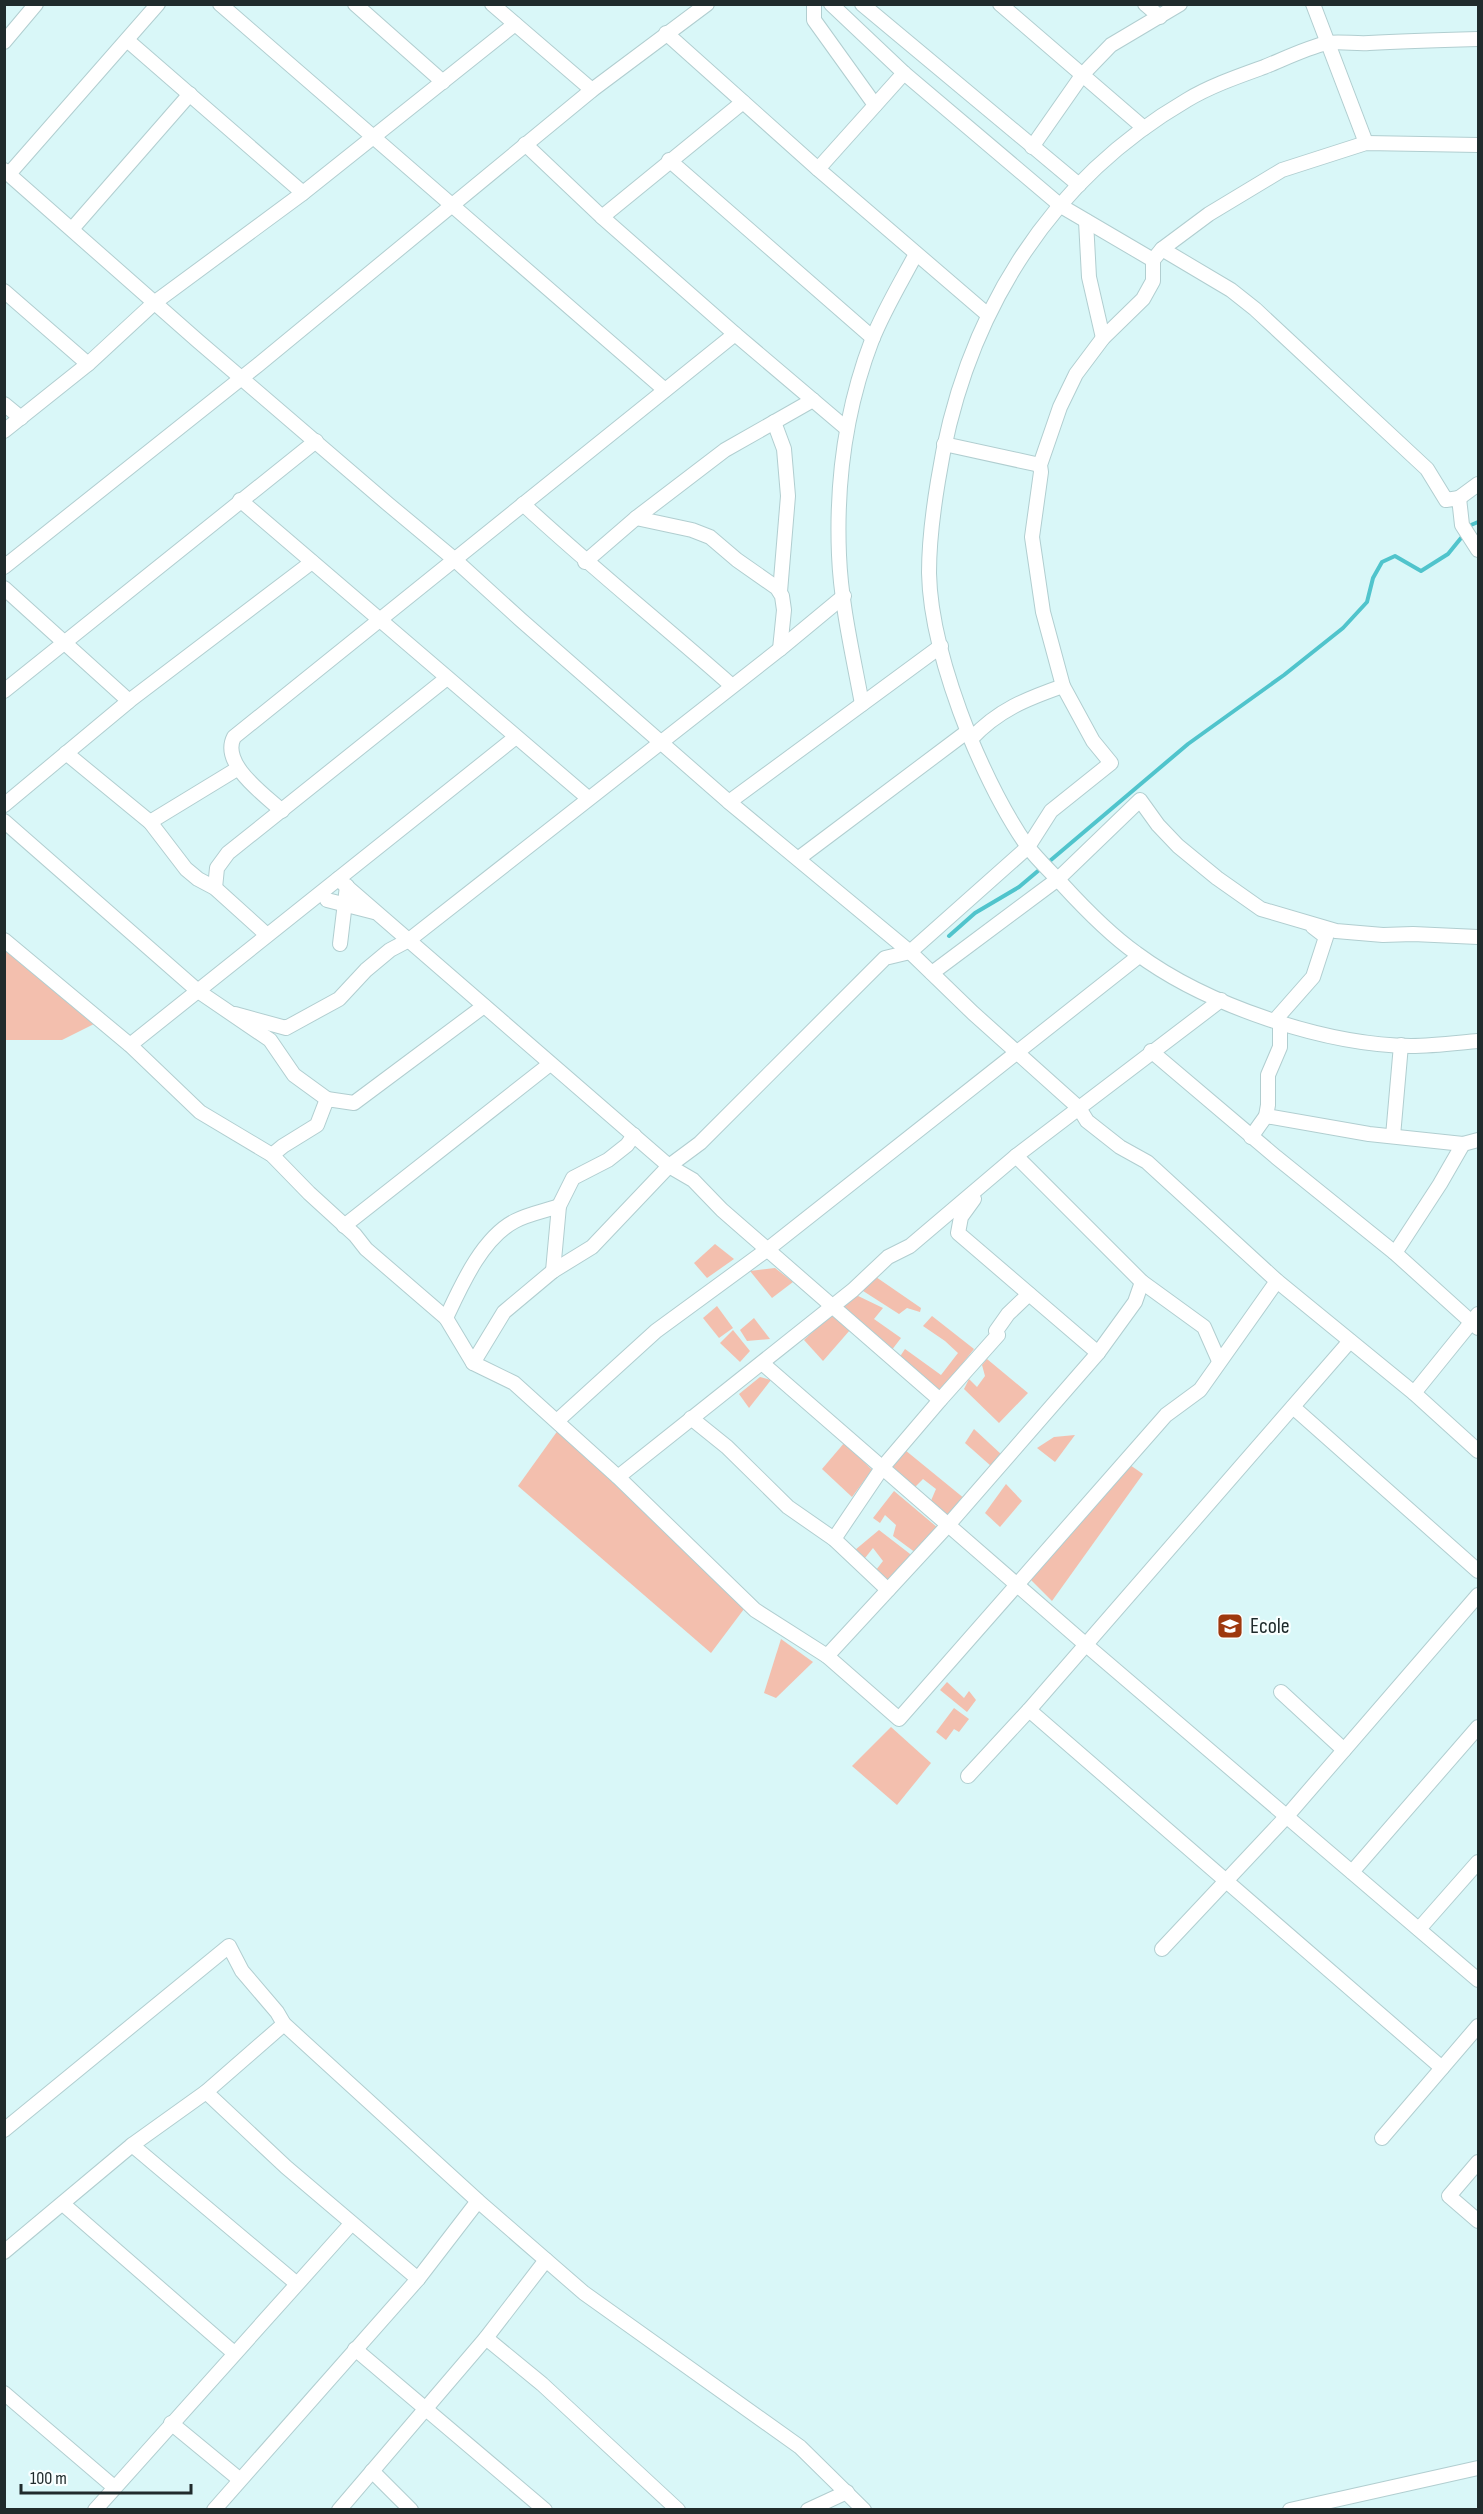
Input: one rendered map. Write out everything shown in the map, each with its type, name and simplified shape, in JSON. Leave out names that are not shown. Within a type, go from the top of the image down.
[{"type":"street","points":[[4,42],[36,4]]},
{"type":"street","points":[[158,4],[7,172],[154,303],[454,559],[729,802],[910,952],[973,1013],[1079,1108],[1087,1121],[1120,1147],[1147,1162],[1277,1281],[1414,1393],[1479,1451]]},
{"type":"street","points":[[220,4],[665,390]]},
{"type":"street","points":[[355,4],[443,82]]},
{"type":"street","points":[[492,4],[592,90]]},
{"type":"street","points":[[4,567],[242,378],[592,90],[707,4]]},
{"type":"street","points":[[814,4],[814,20],[875,105]]},
{"type":"street","points":[[831,4],[904,73],[1061,206],[1086,221],[1231,290],[1255,309],[1427,469],[1446,500],[1459,498],[1479,484]]},
{"type":"street","points":[[862,4],[1079,185]]},
{"type":"street","points":[[1000,4],[1144,128]]},
{"type":"street","points":[[1145,4],[1160,17]]},
{"type":"street","points":[[1032,147],[1083,74],[1111,45],[1180,4]]},
{"type":"street","points":[[1313,4],[1366,143]]},
{"type":"street","points":[[4,431],[88,364],[154,303],[303,193],[515,24]]},
{"type":"street","points":[[666,33],[818,169],[988,315]]},
{"type":"street","points":[[1479,39],[1329,43],[1189,98],[1123,144],[1079,185],[1043,226],[1013,270],[975,341],[955,396],[944,444],[932,517],[929,576],[941,646],[955,699],[981,763],[1028,847],[1077,900],[1139,956],[1221,1000],[1294,1028],[1347,1040],[1401,1045],[1479,1041]]},
{"type":"street","points":[[128,40],[303,193]]},
{"type":"street","points":[[818,169],[904,73]]},
{"type":"street","points":[[72,229],[190,94]]},
{"type":"street","points":[[602,217],[669,160],[743,102]]},
{"type":"street","points":[[472,1363],[504,1312],[553,1271],[592,1247],[669,1166],[700,1143],[885,958],[910,952],[1028,847],[1051,811],[1111,763],[1093,741],[1063,686],[1043,612],[1032,537],[1040,465],[1060,407],[1075,376],[1103,338],[1143,299],[1153,281],[1158,255],[1209,214],[1282,170],[1366,143],[1479,145]]},
{"type":"street","points":[[525,144],[602,217],[847,429]]},
{"type":"street","points":[[669,160],[873,338]]},
{"type":"street","points":[[1086,221],[1089,277],[1103,338]]},
{"type":"street","points":[[862,704],[839,557],[839,491],[847,429],[873,338],[916,254]]},
{"type":"street","points":[[4,291],[88,364]]},
{"type":"street","points":[[282,812],[237,769],[232,754],[234,737],[735,334]]},
{"type":"street","points":[[585,562],[636,518],[725,450],[813,400]]},
{"type":"street","points":[[4,404],[21,418]]},
{"type":"street","points":[[774,422],[784,449],[788,496],[780,592],[784,610],[780,649]]},
{"type":"street","points":[[4,691],[67,643],[240,500],[316,441]]},
{"type":"street","points":[[944,444],[1040,465]]},
{"type":"street","points":[[1459,498],[1462,525],[1479,550]]},
{"type":"street","points":[[240,500],[588,798]]},
{"type":"street","points":[[523,504],[585,562],[656,619],[731,686]]},
{"type":"street","points":[[636,518],[683,527],[710,537],[780,592]]},
{"type":"street","points":[[4,805],[129,701],[312,562]]},
{"type":"street","points":[[4,588],[129,701]]},
{"type":"street","points":[[235,1014],[286,1028],[339,999],[390,950],[409,940],[780,649],[844,596]]},
{"type":"street","points":[[729,802],[941,646]]},
{"type":"street","points":[[216,888],[218,868],[228,853],[447,678]]},
{"type":"street","points":[[799,858],[987,721],[1005,710],[1063,686]]},
{"type":"street","points":[[130,1046],[267,935],[343,883],[516,736]]},
{"type":"street","points":[[66,753],[150,822],[186,869],[198,879],[216,888],[267,935]]},
{"type":"street","points":[[150,822],[237,769]]},
{"type":"street","points":[[932,973],[1058,879],[1140,800],[1158,825],[1178,846],[1261,909],[1336,931],[1383,935],[1479,937]]},
{"type":"street","points":[[4,821],[198,991],[235,1014],[270,1040],[294,1076],[327,1099],[354,1103],[483,1006]]},
{"type":"street","points":[[340,944],[346,905],[343,883]]},
{"type":"street","points":[[343,883],[669,1166],[693,1180],[722,1210],[940,1400]]},
{"type":"street","points":[[327,900],[378,914]]},
{"type":"street","points":[[1251,1137],[1266,1116],[1268,1076],[1280,1047],[1278,1020],[1313,977],[1326,937],[1311,925]]},
{"type":"street","points":[[4,940],[130,1046],[200,1112],[272,1155],[366,1249],[446,1318],[472,1363],[514,1383],[618,1477],[755,1610],[827,1656],[898,1719],[1166,1415],[1200,1390],[1277,1281]]},
{"type":"street","points":[[557,1421],[656,1331],[768,1249],[1139,956]]},
{"type":"street","points":[[618,1477],[853,1290],[888,1257],[910,1246],[1016,1155],[1221,1000]]},
{"type":"street","points":[[1393,1136],[1401,1045]]},
{"type":"street","points":[[1151,1051],[1251,1137],[1476,1321],[1414,1393]]},
{"type":"street","points":[[344,1226],[550,1064]]},
{"type":"street","points":[[272,1155],[317,1125],[327,1099]]},
{"type":"street","points":[[1266,1116],[1340,1130],[1463,1144],[1479,1140]]},
{"type":"street","points":[[553,1271],[559,1206],[573,1178],[608,1160],[627,1145],[634,1135]]},
{"type":"street","points":[[1395,1253],[1463,1144]]},
{"type":"street","points":[[1016,1155],[1142,1282],[1204,1327],[1219,1361]]},
{"type":"street","points":[[989,1179],[961,1217],[958,1233],[1098,1353]]},
{"type":"street","points":[[446,1318],[466,1274],[493,1239],[514,1221],[559,1206]]},
{"type":"street","points":[[827,1656],[949,1524],[1098,1353],[1135,1302],[1142,1282]]},
{"type":"street","points":[[834,1539],[882,1468],[998,1335],[996,1331],[1008,1314],[1029,1294]]},
{"type":"street","points":[[968,1776],[1029,1710],[1350,1341]]},
{"type":"street","points":[[762,1363],[1017,1582],[1085,1644],[1479,1980]]},
{"type":"street","points":[[1293,1407],[1479,1572]]},
{"type":"street","points":[[691,1418],[727,1447],[788,1507],[834,1539],[888,1590]]},
{"type":"street","points":[[1162,1949],[1287,1816],[1479,1595]]},
{"type":"street","points":[[1281,1692],[1344,1750]]},
{"type":"street","points":[[1029,1710],[1442,2068]]},
{"type":"street","points":[[1352,1872],[1479,1727]]},
{"type":"street","points":[[1419,1929],[1479,1862]]},
{"type":"street","points":[[4,2130],[229,1946],[242,1971],[277,2012],[284,2024],[478,2201],[584,2293],[800,2447],[864,2510]]},
{"type":"street","points":[[4,2252],[132,2145],[206,2092],[284,2024]]},
{"type":"street","points":[[1382,2138],[1479,2026]]},
{"type":"street","points":[[206,2092],[351,2224],[418,2279]]},
{"type":"street","points":[[132,2145],[296,2283]]},
{"type":"street","points":[[1479,2162],[1449,2196],[1479,2221]]},
{"type":"street","points":[[214,2510],[418,2279],[478,2201]]},
{"type":"street","points":[[63,2204],[234,2353]]},
{"type":"street","points":[[95,2510],[351,2224]]},
{"type":"street","points":[[339,2510],[486,2338],[546,2260]]},
{"type":"street","points":[[486,2338],[542,2384],[678,2510]]},
{"type":"street","points":[[355,2349],[545,2510]]},
{"type":"street","points":[[4,2393],[114,2487]]},
{"type":"street","points":[[171,2424],[239,2479]]},
{"type":"street","points":[[1290,2510],[1479,2468]]},
{"type":"street","points":[[372,2471],[411,2510]]},
{"type":"street","points":[[808,2510],[847,2492]]},
{"type":"shaded area","points":[[5,946],[96,1023],[62,1040],[5,1040]]},
{"type":"shaded area","points":[[715,1244],[734,1259],[707,1278],[694,1263]]},
{"type":"shaded area","points":[[775,1268],[793,1282],[772,1298],[750,1271]]},
{"type":"shaded area","points":[[876,1277],[921,1308],[920,1312],[907,1308],[899,1314],[860,1289]]},
{"type":"shaded area","points":[[854,1294],[883,1308],[874,1319],[901,1338],[891,1351],[839,1306]]},
{"type":"shaded area","points":[[717,1306],[733,1328],[719,1338],[703,1318]]},
{"type":"shaded area","points":[[832,1314],[850,1330],[823,1361],[804,1340]]},
{"type":"shaded area","points":[[932,1316],[974,1349],[939,1393],[899,1358],[905,1349],[941,1375],[958,1353],[923,1326]]},
{"type":"shaded area","points":[[754,1318],[770,1339],[747,1341],[740,1330]]},
{"type":"shaded area","points":[[733,1330],[750,1351],[740,1362],[720,1343]]},
{"type":"shaded area","points":[[987,1359],[1028,1393],[999,1423],[964,1389],[969,1379],[977,1387],[985,1376],[982,1365]]},
{"type":"shaded area","points":[[760,1377],[771,1380],[749,1408],[739,1394]]},
{"type":"shaded area","points":[[561,1426],[747,1605],[711,1653],[518,1486]]},
{"type":"shaded area","points":[[974,1429],[1002,1455],[991,1466],[965,1443]]},
{"type":"shaded area","points":[[1075,1435],[1055,1462],[1037,1448],[1054,1437]]},
{"type":"shaded area","points":[[845,1442],[872,1470],[852,1497],[822,1469]]},
{"type":"shaded area","points":[[905,1450],[965,1499],[950,1517],[930,1503],[936,1489],[923,1479],[913,1489],[889,1467]]},
{"type":"shaded area","points":[[1127,1463],[1143,1474],[1052,1601],[1031,1580]]},
{"type":"shaded area","points":[[1006,1484],[1022,1501],[1000,1527],[985,1513]]},
{"type":"shaded area","points":[[894,1491],[938,1528],[916,1553],[893,1536],[896,1525],[885,1515],[880,1523],[873,1518]]},
{"type":"shaded area","points":[[879,1530],[914,1557],[891,1582],[876,1570],[883,1561],[873,1548],[865,1558],[855,1550]]},
{"type":"shaded area","points":[[781,1639],[813,1662],[776,1698],[764,1693]]},
{"type":"shaded area","points":[[947,1682],[964,1698],[969,1691],[976,1700],[967,1712],[940,1690]]},
{"type":"shaded area","points":[[954,1708],[969,1719],[959,1732],[954,1729],[946,1740],[936,1732]]},
{"type":"shaded area","points":[[891,1727],[931,1763],[897,1805],[852,1766]]},
{"type":"waterway","points":[[1471,525],[1478,522]]},
{"type":"waterway","points":[[949,936],[975,913],[1019,887],[1188,744],[1284,675],[1343,628],[1367,602],[1373,578],[1382,562],[1395,556],[1421,571],[1448,554],[1461,538]]},
{"type":"place","name":"Ecole","points":[[1230,1626]]}]
